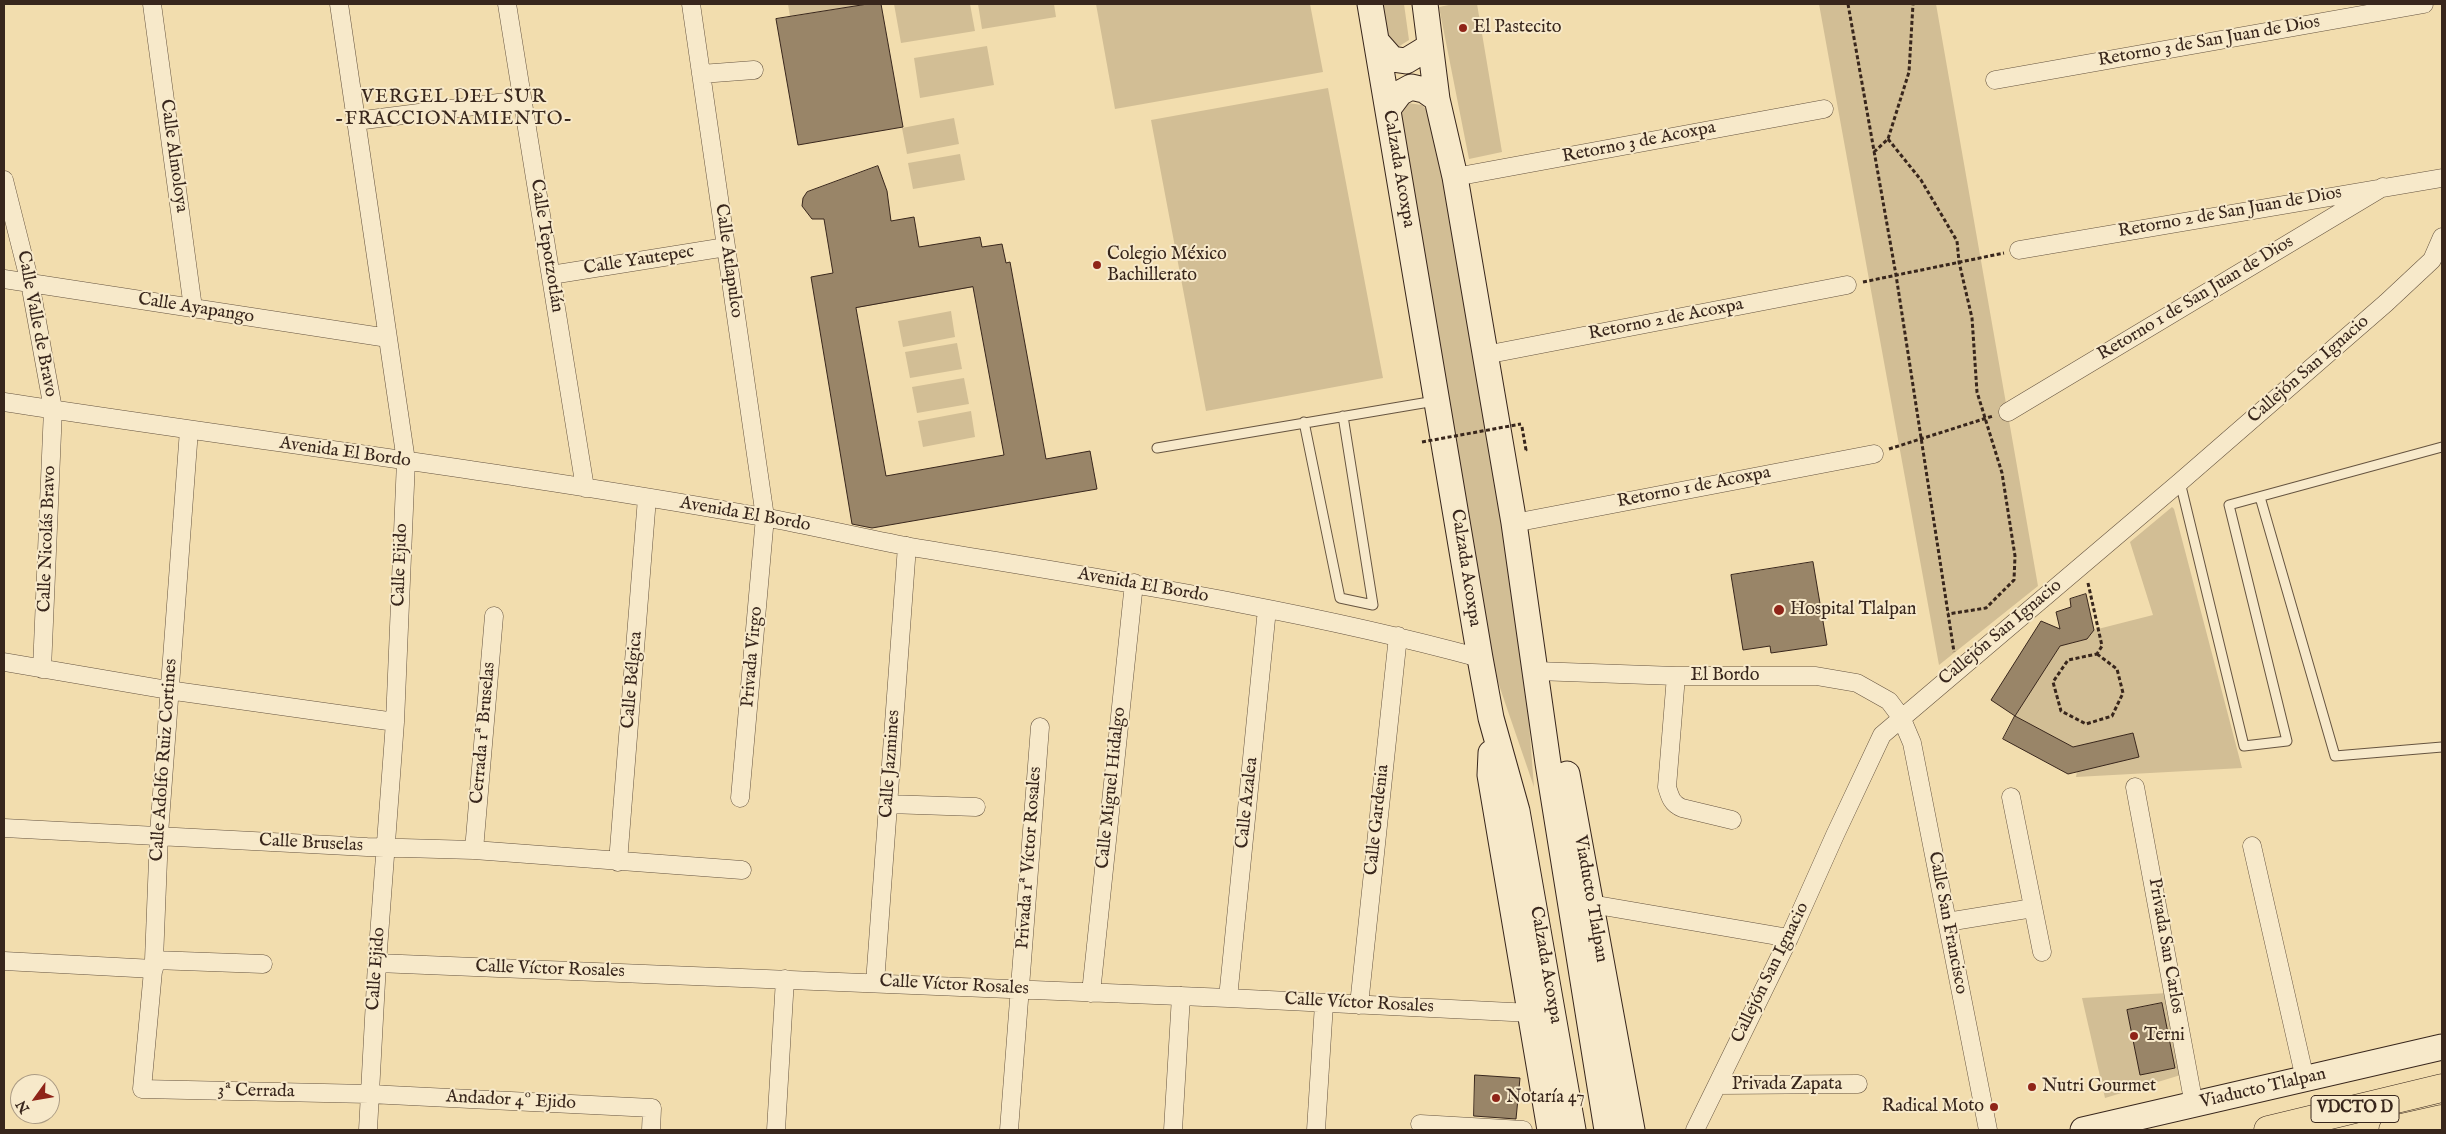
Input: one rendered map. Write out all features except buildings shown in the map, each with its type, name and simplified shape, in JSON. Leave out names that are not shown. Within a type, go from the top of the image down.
[{"type":"highway","name":"VDCTO D","points":[[2268,1130],[2442,1088]]},
{"type":"highway","name":"VDCTO D","points":[[2392,1130],[2442,1119]]},
{"type":"main road","name":"Calzada Acoxpa","points":[[1370,4],[1480,658],[1491,718],[1517,811],[1546,965],[1573,1130]]},
{"type":"main road","name":"Calzada Acoxpa","points":[[1425,4],[1438,99],[1455,177],[1514,523],[1608,1130]]},
{"type":"main road","points":[[1376,42],[1392,59],[1406,62],[1430,48]]},
{"type":"main road","points":[[1388,109],[1400,93],[1411,87],[1424,90],[1438,99]]},
{"type":"main road","name":"Viaducto Tlalpan","points":[[1536,671],[1562,743],[1632,1130]]},
{"type":"main road","points":[[1491,718],[1490,775],[1532,1012],[1550,1130]]},
{"type":"main road","name":"Viaducto Tlalpan","points":[[2083,1130],[2442,1047]]},
{"type":"street","name":"Calle Almoloya","points":[[152,4],[193,308]]},
{"type":"street","name":"Calle Ejido","points":[[338,4],[406,461],[395,722],[376,963],[368,1130]]},
{"type":"street","name":"Calle Tepotzotlán","points":[[507,4],[585,488]]},
{"type":"street","name":"Calle Atlapulco","points":[[691,4],[765,517]]},
{"type":"street","name":"Retorno 3 de San Juan de Dios","points":[[1995,80],[2424,4]]},
{"type":"street","points":[[701,74],[754,70]]},
{"type":"street","points":[[356,121],[522,100]]},
{"type":"street","name":"Retorno 3 de Acoxpa","points":[[1455,177],[1824,108]]},
{"type":"street","name":"Retorno 2 de San Juan de Dios","points":[[2019,250],[2442,178]]},
{"type":"street","name":"Calle Valle de Bravo","points":[[4,180],[30,283],[53,409]]},
{"type":"street","name":"Retorno 1 de San Juan de Dios","points":[[2008,412],[2383,187]]},
{"type":"street","name":"Callejón San Ignacio","points":[[1695,1130],[1790,938],[1863,772],[1882,735],[1956,670],[2180,482],[2386,303],[2432,260],[2442,237]]},
{"type":"street","name":"Calle Yautepec","points":[[551,275],[726,247]]},
{"type":"street","name":"Calle Ayapango","points":[[4,279],[388,338]]},
{"type":"street","name":"Retorno 2 de Acoxpa","points":[[1485,355],[1847,285]]},
{"type":"street","name":"Avenida El Bordo","points":[[4,402],[585,488],[765,517],[907,546],[1134,583],[1267,609],[1398,636],[1480,658]]},
{"type":"street","name":"Calle Nicolás Bravo","points":[[42,669],[53,409]]},
{"type":"street","name":"Calle Adolfo Ruiz Cortines","points":[[142,1090],[154,965],[159,834],[168,690],[189,430]]},
{"type":"street","name":"Retorno 1 de Acoxpa","points":[[1514,523],[1874,454]]},
{"type":"street","name":"Calle Bélgica","points":[[618,862],[647,498]]},
{"type":"street","name":"Privada Virgo","points":[[740,798],[765,517]]},
{"type":"street","name":"Calle Jazmines","points":[[875,983],[907,546]]},
{"type":"street","name":"Calle Miguel Hidalgo","points":[[1091,993],[1134,583]]},
{"type":"street","name":"Calle Azalea","points":[[1228,998],[1267,609]]},
{"type":"street","name":"Cerrada 1ª Bruselas","points":[[474,850],[494,616]]},
{"type":"street","name":"Calle Gardenia","points":[[1359,1005],[1398,636]]},
{"type":"street","points":[[4,662],[168,690],[395,722]]},
{"type":"street","name":"El Bordo","points":[[1536,671],[1676,676],[1816,676],[1857,683],[1889,701],[1900,718]]},
{"type":"street","points":[[1676,676],[1667,787],[1670,797],[1675,805],[1682,808],[1732,820]]},
{"type":"street","name":"Calle San Francisco","points":[[1900,718],[1912,743],[1988,1130]]},
{"type":"street","name":"Privada 1ª Víctor Rosales","points":[[1009,1130],[1040,727]]},
{"type":"street","name":"Privada San Carlos","points":[[2135,786],[2194,1105]]},
{"type":"street","points":[[2011,797],[2042,952]]},
{"type":"street","points":[[888,804],[976,807]]},
{"type":"street","name":"Calle Bruselas","points":[[4,828],[159,834],[386,848],[474,850],[742,870]]},
{"type":"street","points":[[2252,846],[2305,1079]]},
{"type":"street","points":[[1591,904],[1790,938]]},
{"type":"street","points":[[1947,922],[2033,908]]},
{"type":"street","points":[[4,961],[154,965],[262,964]]},
{"type":"street","name":"Calle Víctor Rosales","points":[[376,963],[1532,1012]]},
{"type":"street","points":[[779,1130],[785,979]]},
{"type":"street","points":[[1173,1130],[1181,996]]},
{"type":"street","points":[[1316,1130],[1324,1004]]},
{"type":"street","name":"Privada Zapata","points":[[1717,1086],[1858,1084]]},
{"type":"street","name":"3ª Cerrada","points":[[142,1090],[370,1094]]},
{"type":"street","name":"Andador 4º Ejido","points":[[370,1094],[652,1108],[651,1130]]},
{"type":"street","points":[[1420,1124],[1523,1130]]},
{"type":"lane","points":[[1156,448],[1437,401]]},
{"type":"lane","points":[[1304,422],[1340,598],[1373,605],[1343,416]]},
{"type":"lane","points":[[2180,482],[2244,746],[2287,741],[2230,505],[2442,447]]},
{"type":"lane","points":[[2260,496],[2335,756],[2442,747]]},
{"type":"path","points":[[1848,4],[1896,275],[1956,670]]},
{"type":"path","points":[[1874,152],[1888,139],[1909,72],[1912,4]]},
{"type":"path","points":[[1888,139],[1921,180],[1957,241],[1959,262],[1972,318],[1977,392],[2002,473],[2015,556],[2014,580],[1986,608],[1948,614]]},
{"type":"path","points":[[1847,285],[2019,250]]},
{"type":"path","points":[[1874,454],[2008,412]]},
{"type":"path","points":[[1422,442],[1521,424]]},
{"type":"path","points":[[2083,564],[2102,646],[2097,654],[2068,660],[2053,682],[2061,711],[2086,724],[2112,716],[2123,693],[2117,669],[2097,654]]},
{"type":"shaded area","points":[[788,4],[867,4],[790,17]]},
{"type":"shaded area","points":[[894,4],[970,4],[975,31],[901,43]]},
{"type":"shaded area","points":[[978,4],[1054,4],[1056,17],[982,29]]},
{"type":"shaded area","points":[[1096,4],[1310,4],[1323,72],[1115,109]]},
{"type":"shaded area","points":[[1379,4],[1404,4],[1409,40],[1398,47],[1384,38]]},
{"type":"shaded area","points":[[1454,4],[1477,4],[1502,152],[1469,159],[1439,7]]},
{"type":"shaded area","points":[[1819,4],[1936,4],[2038,586],[1939,665]]},
{"type":"shaded area","points":[[987,46],[994,85],[920,98],[914,58]]},
{"type":"shaded area","points":[[1328,88],[1383,378],[1206,411],[1151,120]]},
{"type":"shaded area","points":[[1408,103],[1422,105],[1430,113],[1474,339],[1524,659],[1534,787],[1487,650],[1397,115],[1402,107]]},
{"type":"shaded area","points":[[954,118],[959,144],[907,154],[902,128]]},
{"type":"shaded area","points":[[960,154],[965,180],[913,189],[908,163]]},
{"type":"shaded area","points":[[951,311],[955,337],[903,347],[898,321]]},
{"type":"shaded area","points":[[957,343],[962,369],[910,378],[905,352]]},
{"type":"shaded area","points":[[964,378],[969,404],[917,413],[912,387]]},
{"type":"shaded area","points":[[971,411],[975,437],[923,447],[918,421]]},
{"type":"shaded area","points":[[2172,507],[2242,768],[2076,777],[2077,771],[2139,757],[2133,733],[2073,747],[2015,716],[2060,646],[2087,639],[2094,630],[2153,615],[2130,542]]},
{"type":"shaded area","name":"Terni","points":[[2168,993],[2184,1074],[2105,1098],[2082,998]]},
{"type":"place","name":"El Pastecito","points":[[1463,28]]},
{"type":"place","name":"Colegio México Bachillerato","points":[[1097,265]]},
{"type":"place","name":"Hospital Tlalpan","points":[[1779,610]]},
{"type":"place","name":"Terni","points":[[2134,1036]]},
{"type":"place","name":"Nutri Gourmet","points":[[2032,1087]]},
{"type":"place","name":"Notaría 47","points":[[1496,1098]]},
{"type":"place","name":"Radical Moto","points":[[1994,1107]]},
{"type":"district","name":"VERGEL DEL SUR -FRACCIONAMIENTO-","points":[[454,109]]}]
